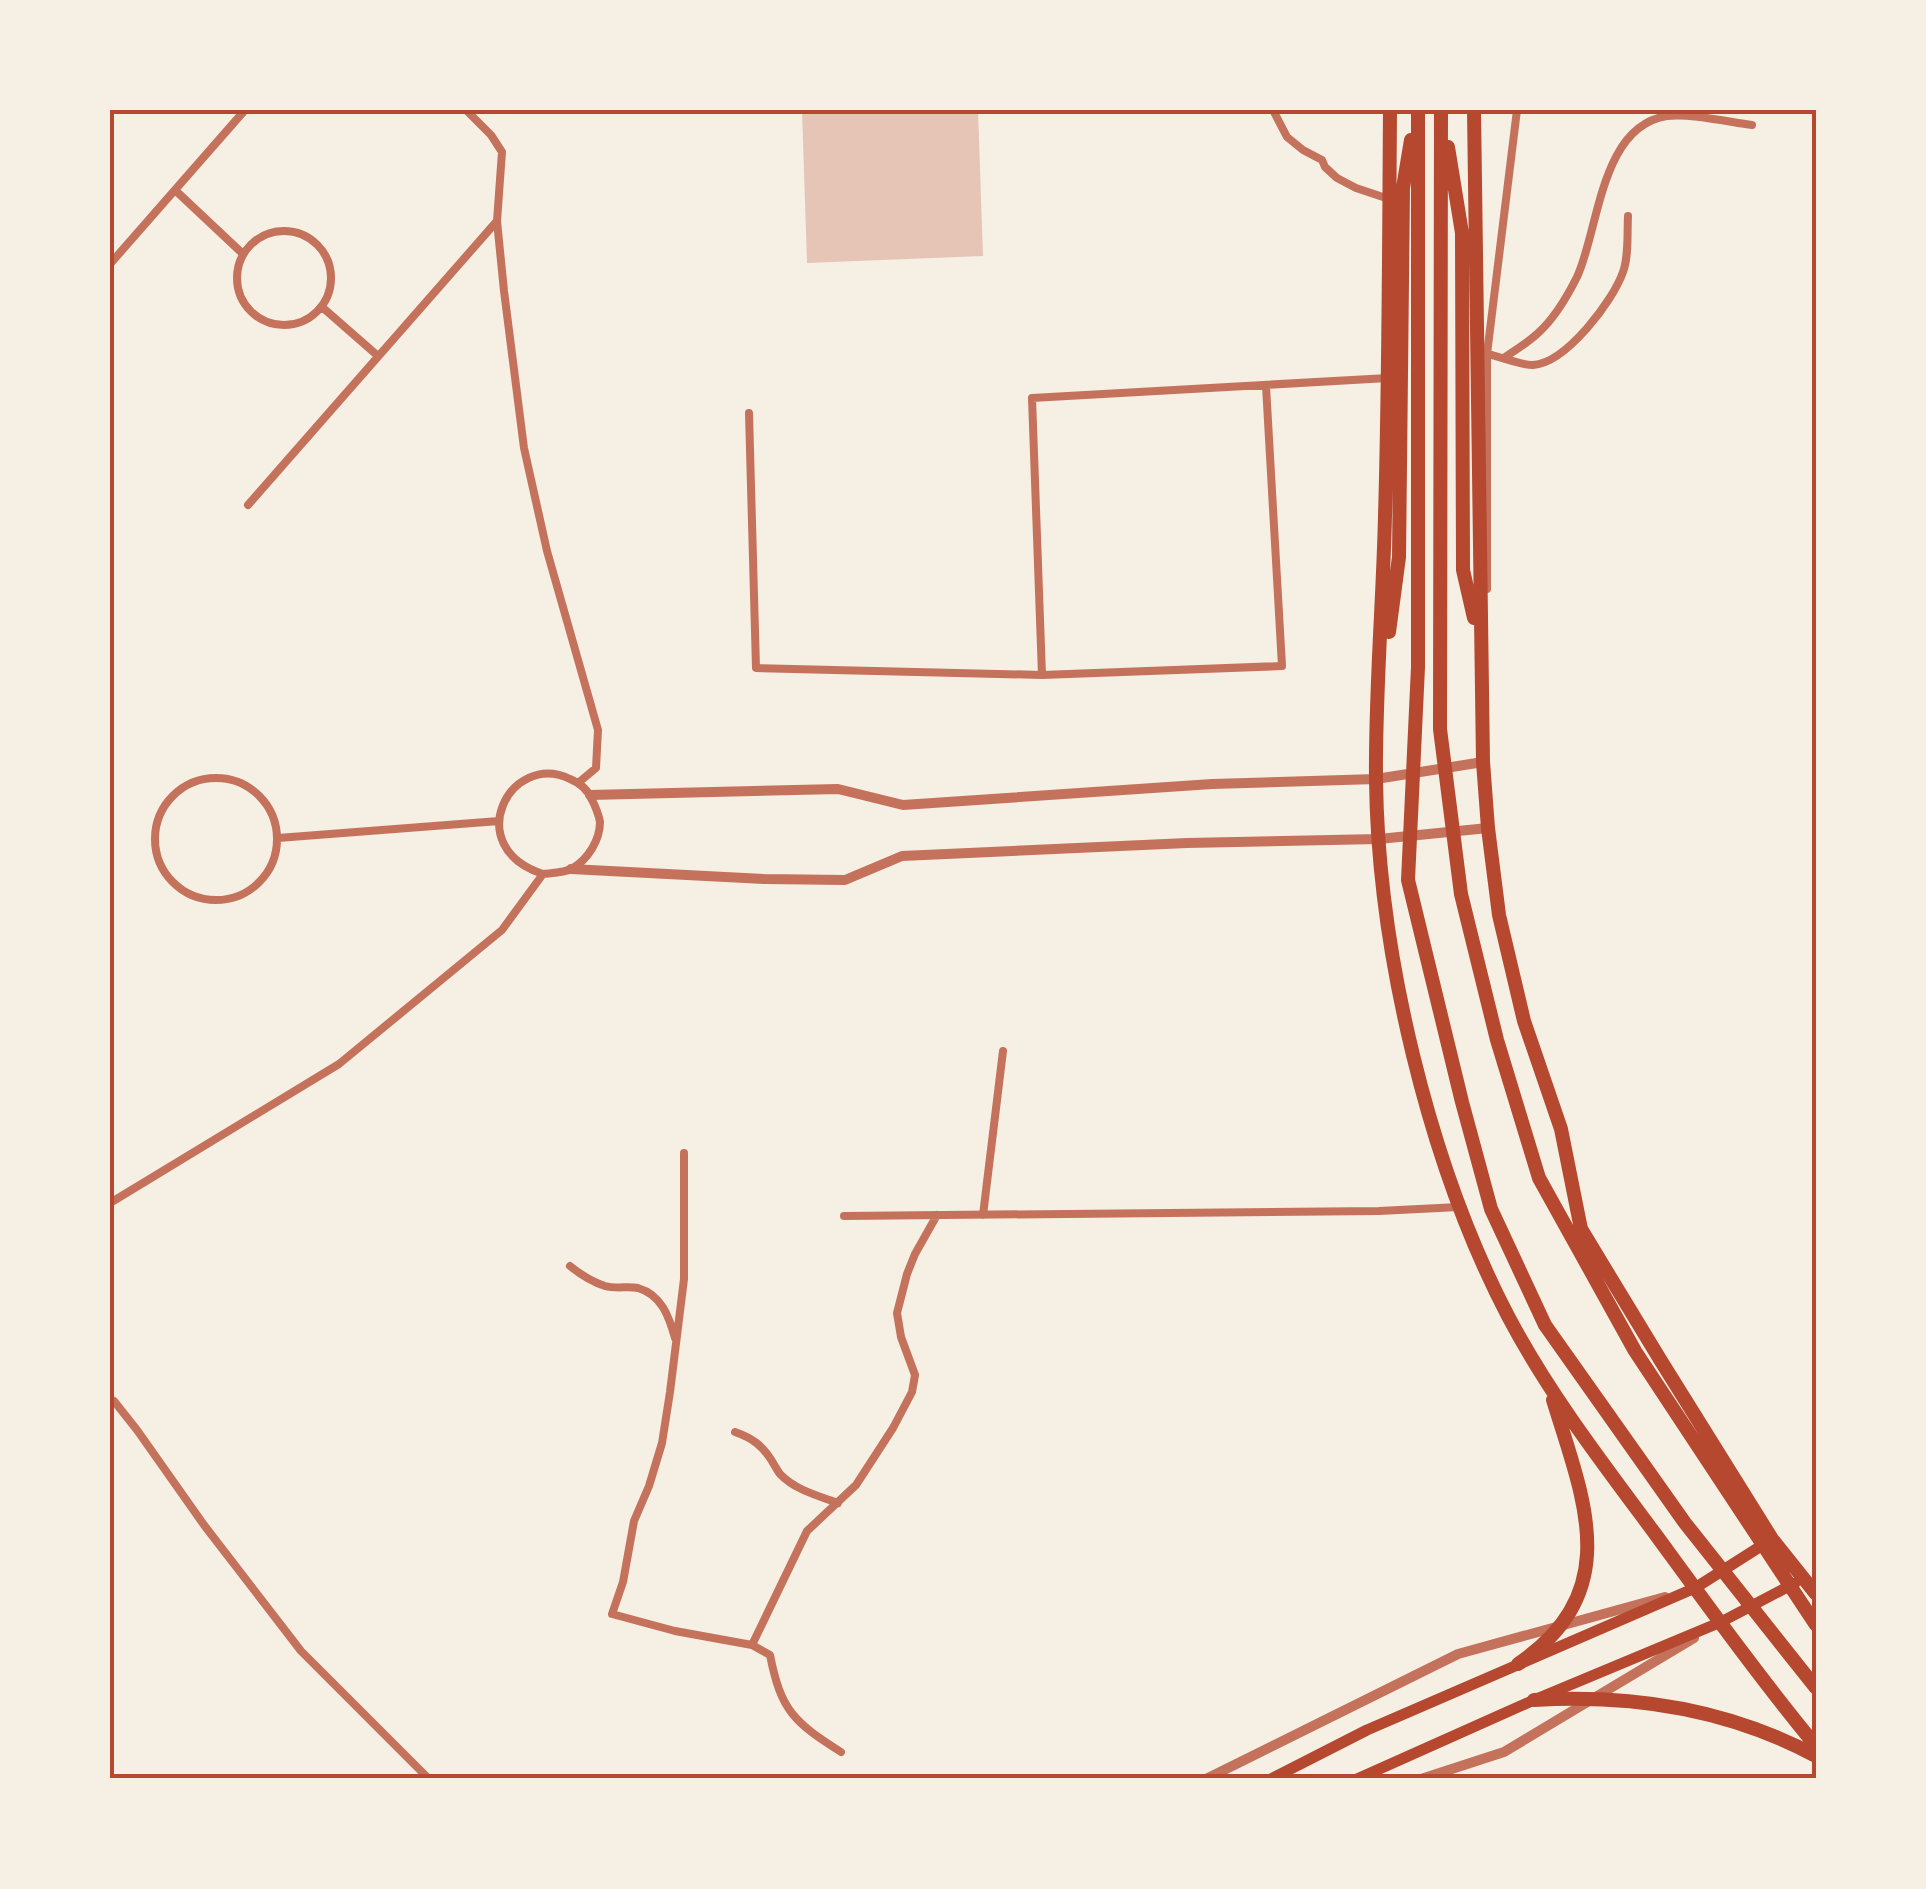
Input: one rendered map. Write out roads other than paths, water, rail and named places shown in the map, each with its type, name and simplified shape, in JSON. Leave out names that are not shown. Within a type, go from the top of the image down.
[{"type":"highway","points":[[1390,110],[1388,378],[1376,779],[1387,921],[1433,1128],[1460,1207],[1507,1315],[1548,1385],[1816,1746]]},
{"type":"highway","points":[[1378,711],[1399,557],[1403,188],[1417,110]]},
{"type":"highway","points":[[1417,110],[1418,667],[1408,880],[1462,1102],[1491,1210],[1545,1325],[1684,1523],[1816,1688]]},
{"type":"highway","points":[[1442,110],[1462,233],[1463,570],[1481,648]]},
{"type":"highway","points":[[1442,110],[1440,729],[1460,894],[1497,1040],[1539,1178],[1635,1351],[1816,1625]]},
{"type":"highway","points":[[1474,110],[1483,762],[1499,914],[1524,1021],[1561,1129],[1581,1229],[1772,1539],[1816,1594]]},
{"type":"highway","points":[[1518,1664],[1561,1626],[1579,1594],[1588,1557],[1580,1488],[1548,1385]]},
{"type":"highway","points":[[1534,1700],[1636,1700],[1704,1712],[1769,1734],[1816,1756]]},
{"type":"main road","points":[[1270,1779],[1368,1730],[1695,1588],[1772,1539]]},
{"type":"main road","points":[[1357,1779],[1721,1622],[1803,1578]]},
{"type":"street","points":[[110,264],[244,110]]},
{"type":"street","points":[[466,110],[502,152],[497,222],[524,448],[546,551],[598,730],[596,768],[578,783]]},
{"type":"street","points":[[1273,110],[1287,136],[1322,160],[1338,178],[1389,199]]},
{"type":"street","points":[[1487,611],[1487,354],[1516,110]]},
{"type":"street","points":[[1505,357],[1538,333],[1559,307],[1583,263],[1597,204],[1610,170],[1628,141],[1646,124],[1668,116],[1752,125]]},
{"type":"street","points":[[176,190],[242,254]]},
{"type":"street","points":[[1487,354],[1530,366],[1551,360],[1592,322],[1624,270],[1628,216]]},
{"type":"street","points":[[248,506],[497,222]]},
{"type":"street","points":[[279,231],[310,239],[325,255],[332,276],[328,298],[314,315],[294,325],[262,321],[245,307],[240,297],[236,275],[242,254],[258,238],[279,231]]},
{"type":"street","points":[[322,307],[378,356]]},
{"type":"street","points":[[1042,675],[1032,398],[1388,378]]},
{"type":"street","points":[[749,413],[756,668],[1042,675],[1282,666],[1266,386]]},
{"type":"street","points":[[590,794],[838,788],[903,805],[1212,784],[1376,779],[1483,762]]},
{"type":"street","points":[[571,870],[592,850],[600,822],[590,794],[562,775],[528,778],[513,788],[503,803],[499,820],[501,840],[510,856],[524,868],[542,874],[571,870],[845,880],[902,856],[1188,842],[1379,839],[1488,828]]},
{"type":"street","points":[[209,778],[232,780],[260,797],[273,816],[278,838],[269,870],[254,887],[234,898],[212,901],[190,895],[172,882],[160,864],[155,842],[159,819],[170,800],[188,786],[209,778]]},
{"type":"street","points":[[278,838],[499,820]]},
{"type":"street","points":[[110,1203],[339,1064],[502,930],[542,874]]},
{"type":"street","points":[[983,1215],[1003,1051]]},
{"type":"street","points":[[684,1153],[684,1279],[662,1443],[634,1521],[623,1582],[612,1614],[675,1631],[752,1644],[770,1655],[775,1681],[796,1722],[841,1752]]},
{"type":"street","points":[[844,1216],[1379,1212],[1460,1207]]},
{"type":"street","points":[[752,1644],[808,1531],[856,1484],[912,1392],[915,1376],[897,1313],[914,1254],[937,1215]]},
{"type":"street","points":[[570,1266],[594,1281],[637,1288],[654,1297],[668,1311],[676,1342]]},
{"type":"street","points":[[111,1401],[138,1430],[164,1472],[302,1651],[430,1779]]},
{"type":"street","points":[[735,1432],[752,1438],[790,1482],[838,1503]]},
{"type":"street","points":[[1206,1779],[1458,1654],[1695,1588]]},
{"type":"street","points":[[1421,1779],[1504,1752],[1721,1622]]}]
